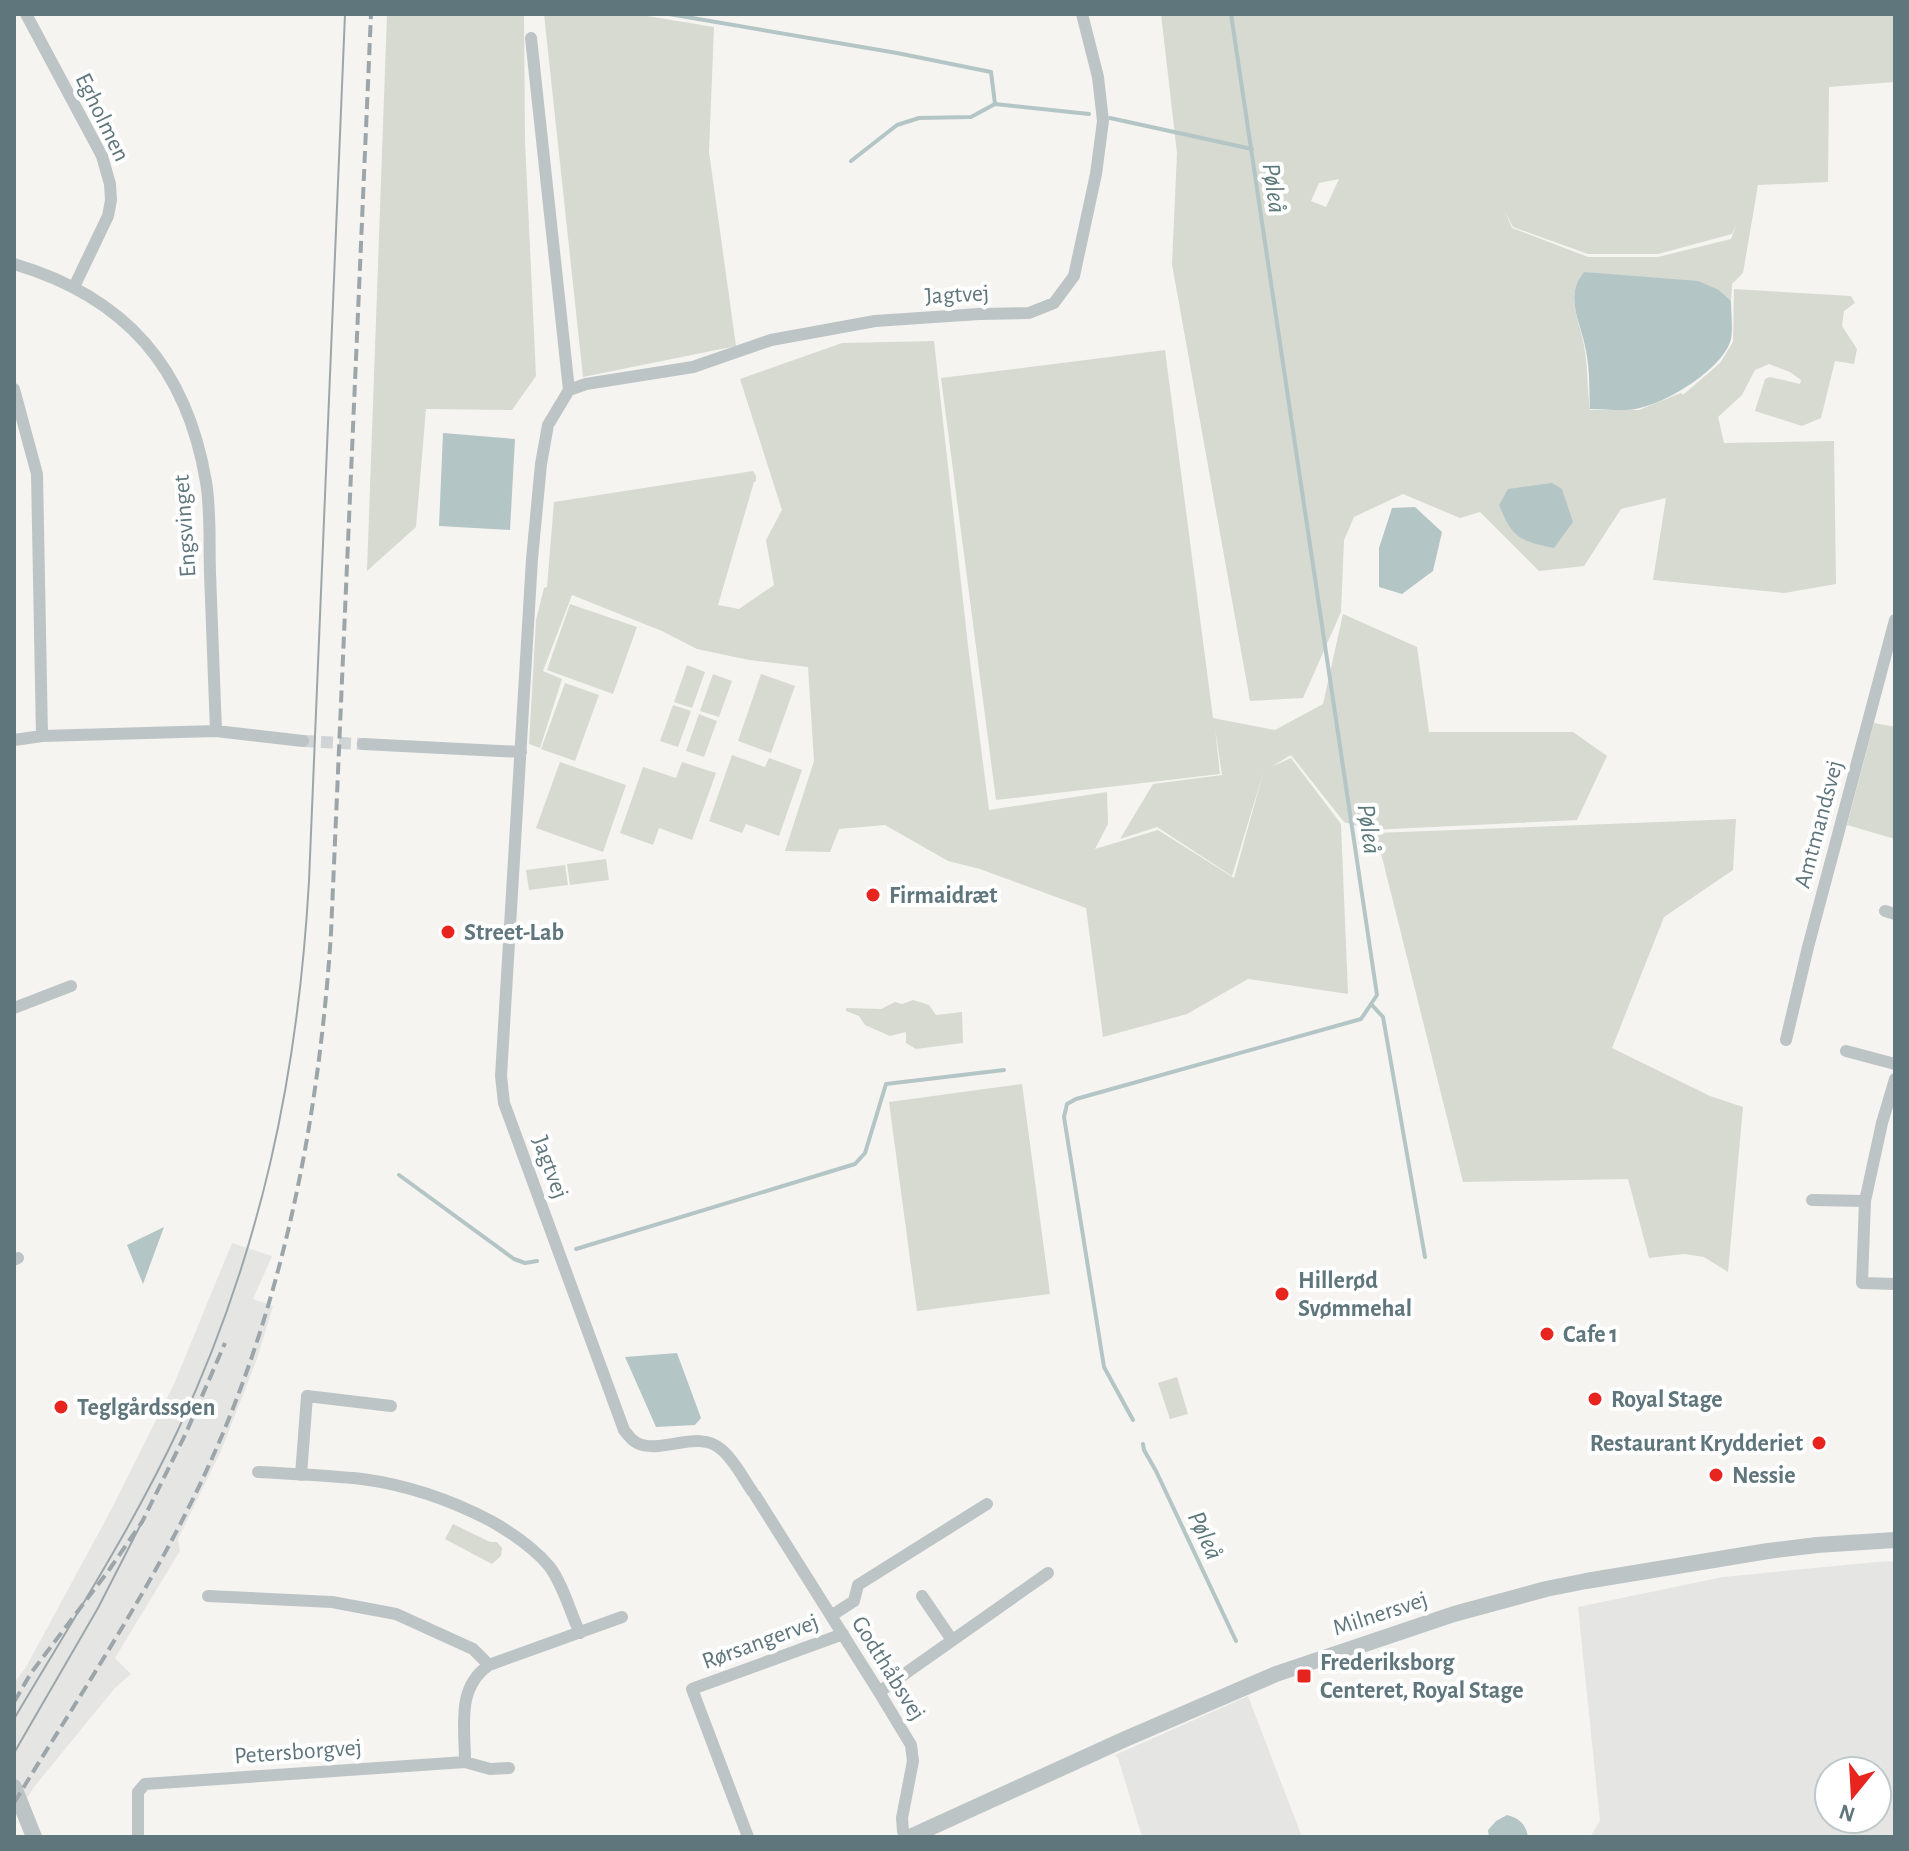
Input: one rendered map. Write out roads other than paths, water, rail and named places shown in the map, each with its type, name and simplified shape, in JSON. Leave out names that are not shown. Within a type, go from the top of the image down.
[{"type":"street","name":"Egholmen","points":[[26,14],[102,156],[110,184],[108,216],[74,287]]},
{"type":"street","name":"Jagtvej","points":[[753,1493],[723,1450],[713,1444],[698,1442],[645,1446],[633,1441],[624,1430],[504,1103],[501,1076],[532,559],[548,425],[569,390],[586,384],[693,367],[771,340],[875,321],[1029,313],[1054,303],[1074,276],[1096,174],[1103,121],[1098,77],[1082,14]]},
{"type":"street","points":[[531,38],[569,390]]},
{"type":"street","name":"Engsvinget","points":[[14,264],[53,277],[108,308],[137,334],[162,363],[184,401],[199,445],[207,486],[216,731]]},
{"type":"street","points":[[14,389],[37,474],[42,736]]},
{"type":"street","name":"Amtmandsvej","points":[[1786,1040],[1895,620]]},
{"type":"street","points":[[14,740],[42,736],[216,731],[303,741]]},
{"type":"street","points":[[363,744],[521,752]]},
{"type":"street","points":[[14,1008],[71,986]]},
{"type":"street","points":[[1846,1051],[1895,1064]]},
{"type":"street","points":[[1895,1079],[1865,1201],[1862,1283],[1895,1284]]},
{"type":"street","points":[[1882,1123],[1895,1128]]},
{"type":"street","points":[[1812,1200],[1865,1201]]},
{"type":"street","points":[[301,1475],[307,1396],[391,1406]]},
{"type":"street","points":[[258,1472],[361,1479],[437,1497],[476,1513],[509,1531],[536,1552],[551,1569],[580,1633]]},
{"type":"street","name":"Godthåbsvej","points":[[753,1493],[911,1745],[913,1761],[902,1818],[903,1831],[908,1837]]},
{"type":"street","name":"Godthåbsvej","points":[[831,1616],[854,1601],[858,1585],[987,1504]]},
{"type":"street","name":"Milnersvej","points":[[908,1837],[1276,1674],[1454,1614],[1546,1589],[1644,1571],[1768,1551],[1895,1540]]},
{"type":"street","points":[[879,1692],[1048,1573]]},
{"type":"street","points":[[208,1596],[332,1602],[396,1614],[473,1649],[489,1665]]},
{"type":"street","points":[[922,1596],[952,1640]]},
{"type":"street","points":[[465,1762],[464,1704],[478,1673],[489,1665],[622,1617]]},
{"type":"street","name":"Rørsangervej","points":[[748,1837],[692,1689],[843,1634]]},
{"type":"street","name":"Petersborgvej","points":[[138,1837],[138,1792],[145,1784],[465,1762],[490,1769],[509,1768]]},
{"type":"street","points":[[14,1787],[34,1837]]},
{"type":"waterway","points":[[669,14],[991,72],[995,104],[1089,114]]},
{"type":"waterway","name":"Pøleå","points":[[1133,1420],[1104,1367],[1064,1117],[1067,1104],[1361,1019],[1377,995],[1231,14]]},
{"type":"waterway","points":[[851,161],[897,125],[919,118],[971,117],[995,104]]},
{"type":"waterway","points":[[1110,118],[1252,149]]},
{"type":"waterway","points":[[1371,1004],[1383,1017],[1425,1257]]},
{"type":"waterway","points":[[576,1249],[855,1164],[865,1153],[886,1084],[1004,1070]]},
{"type":"waterway","points":[[399,1175],[514,1259],[525,1263],[537,1261]]},
{"type":"waterway","name":"Pøleå","points":[[1143,1444],[1236,1641]]},
{"type":"tunnel","points":[[303,741],[363,744]]},
{"type":"tram line","points":[[14,1719],[140,1504],[178,1430],[232,1297],[253,1229],[285,1093],[296,1024],[309,881],[345,14]]},
{"type":"tram line","points":[[14,1753],[98,1608],[142,1522]]},
{"type":"railway","points":[[14,1803],[137,1602],[203,1478],[255,1347],[292,1212],[306,1142],[317,1073],[331,933],[371,14]]},
{"type":"railway","points":[[14,1702],[31,1673],[142,1522],[186,1433],[225,1343]]},
{"type":"place","name":"Firmaidræt","points":[[873,895]]},
{"type":"place","name":"Street-Lab","points":[[448,932]]},
{"type":"place","name":"Hillerød Svømmehal","points":[[1282,1294]]},
{"type":"place","name":"Cafe 1","points":[[1547,1334]]},
{"type":"place","name":"Royal Stage","points":[[1595,1399]]},
{"type":"place","name":"Teglgårdssøen","points":[[61,1407]]},
{"type":"place","name":"Restaurant Krydderiet","points":[[1819,1443]]},
{"type":"place","name":"Nessie","points":[[1716,1475]]},
{"type":"place","name":"Frederiksborg Centeret, Royal Stage","points":[[1304,1676]]}]
